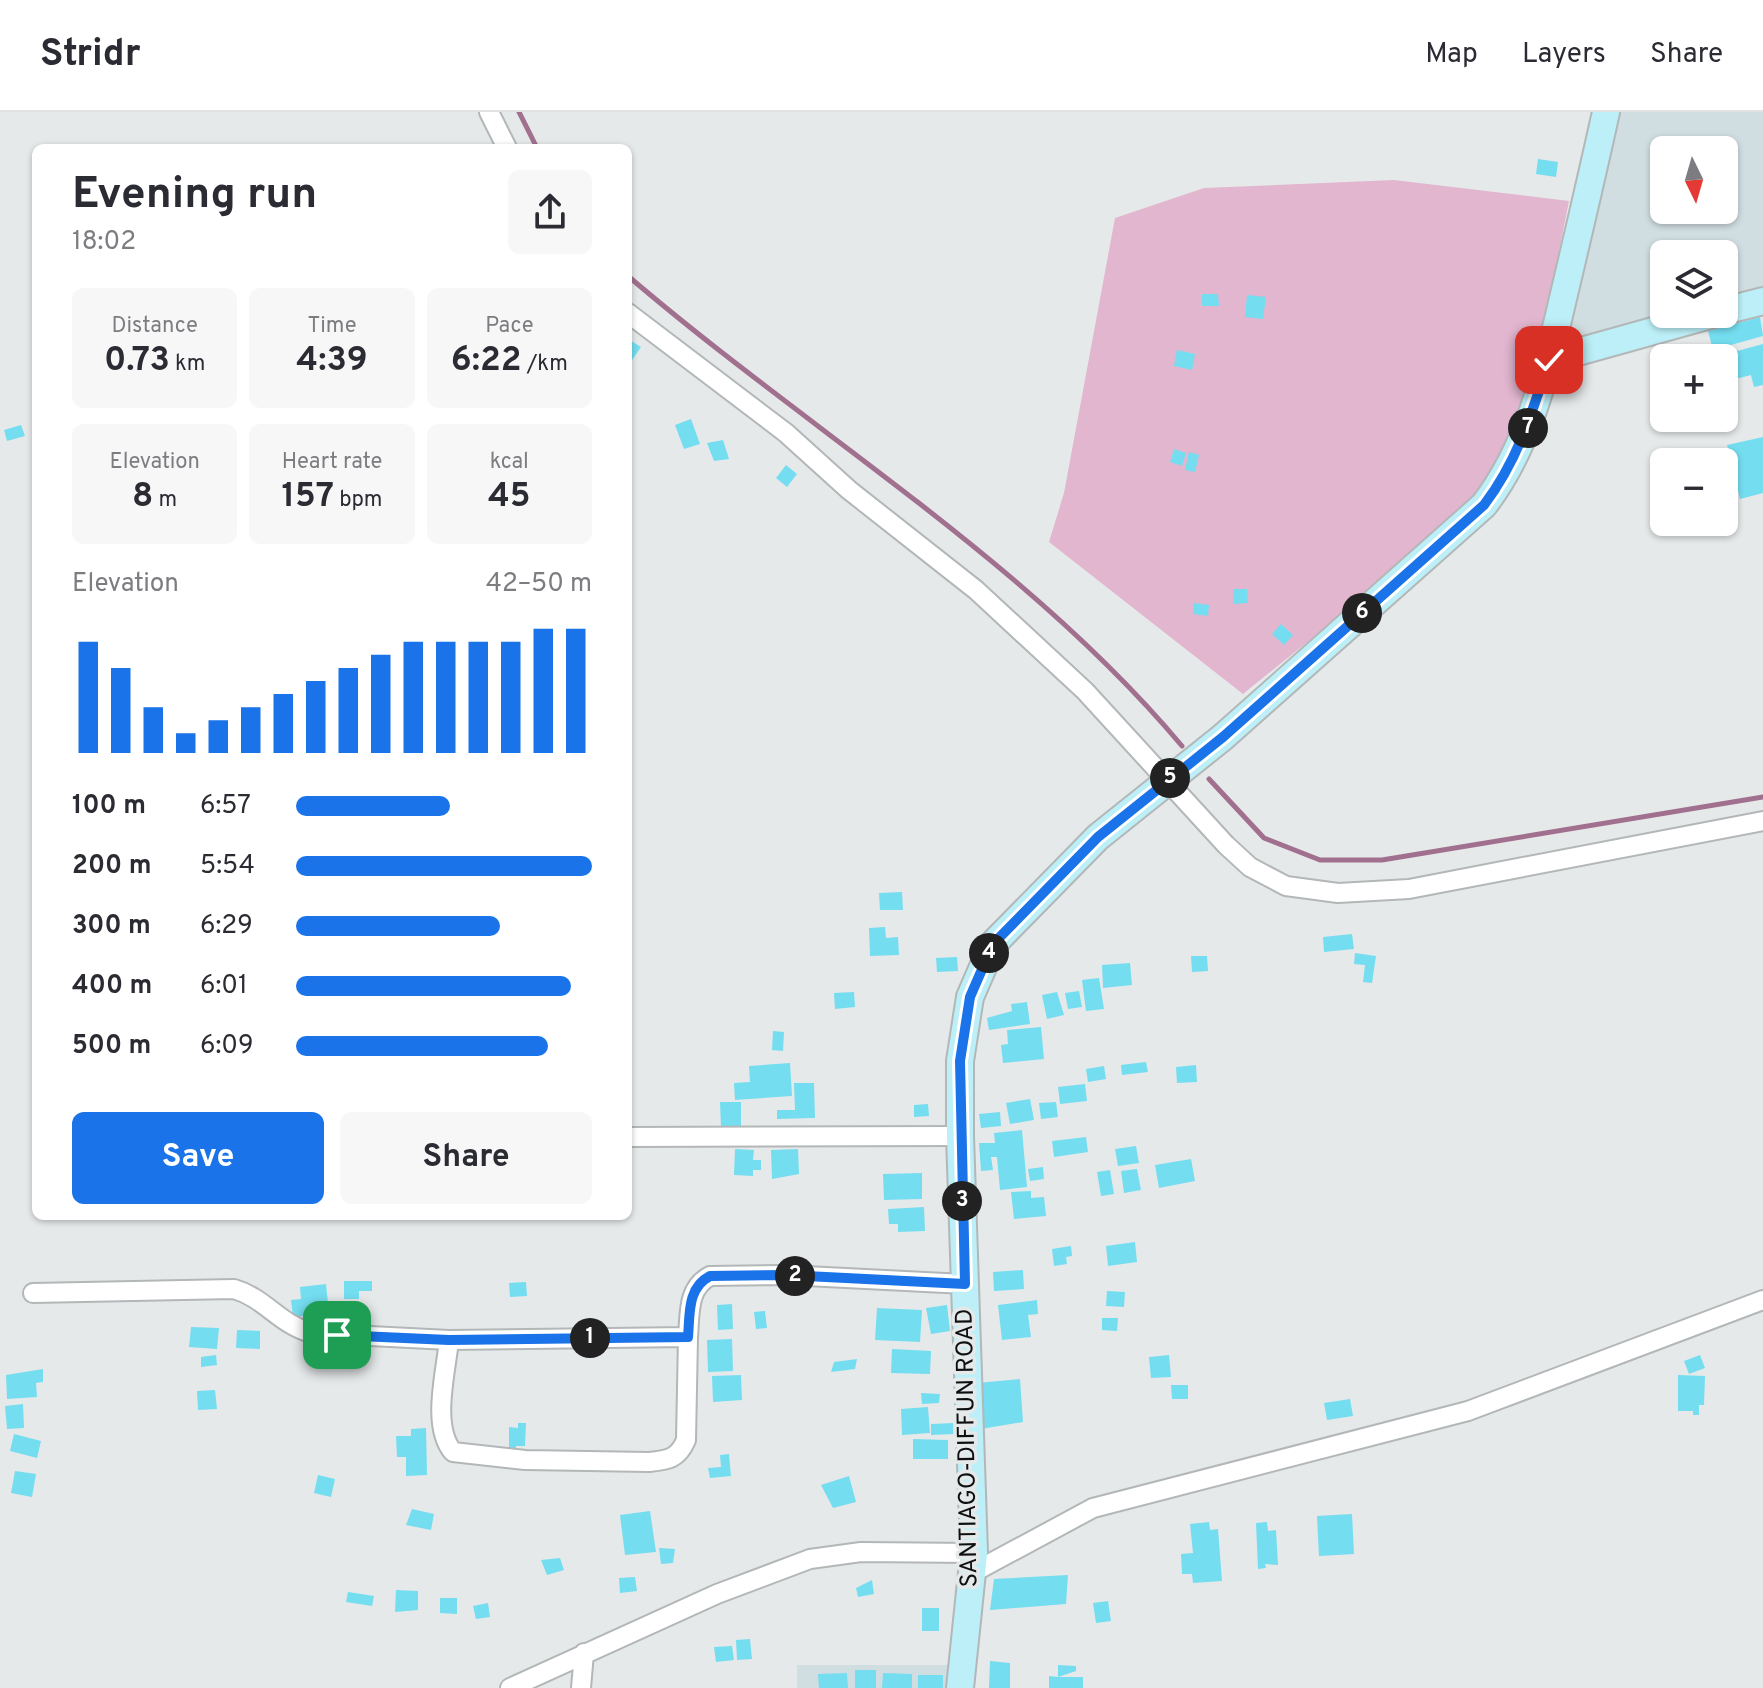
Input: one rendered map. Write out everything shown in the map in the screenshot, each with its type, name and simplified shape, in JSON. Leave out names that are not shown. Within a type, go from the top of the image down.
[{"type":"main road","name":"SANTIAGO-DIFFUN ROAD","points":[[960,1688],[974,1563],[960,1136],[960,1061],[970,997],[993,944],[1098,837],[1223,737],[1484,505],[1508,474],[1525,437],[1549,360],[1606,112]]},
{"type":"main road","points":[[1738,307],[1763,301]]},
{"type":"main road","points":[[1549,360],[1664,328]]},
{"type":"street","points":[[489,112],[505,144]]},
{"type":"street","points":[[632,316],[786,433],[849,490],[976,590],[1085,691],[1250,867],[1286,886],[1309,892],[1409,889],[1763,821]]},
{"type":"street","points":[[632,1137],[960,1136]]},
{"type":"street","points":[[449,1340],[443,1425],[445,1442],[453,1452],[525,1460],[669,1460],[680,1453],[686,1440],[688,1337],[692,1294],[699,1282],[710,1276],[786,1275],[965,1284]]},
{"type":"street","points":[[33,1293],[234,1289],[253,1294],[292,1328],[311,1333],[449,1340],[688,1337]]},
{"type":"street","points":[[510,1688],[717,1594],[810,1559],[861,1552],[974,1563],[1093,1508],[1468,1411],[1763,1300]]},
{"type":"street","points":[[581,1688],[584,1653]]},
{"type":"shaded area","points":[[1619,112],[1763,112],[1763,293],[1738,300],[1738,240],[1650,240],[1650,324],[1580,342],[1569,333],[1566,320]]},
{"type":"shaded area","points":[[1394,180],[1569,201],[1544,328],[1507,447],[1484,485],[1357,602],[1243,694],[1049,542],[1064,493],[1115,218],[1204,188]]},
{"type":"shaded area","points":[[797,1665],[950,1665],[948,1688],[797,1688]]},
{"type":"building","points":[[1538,159],[1558,162],[1556,177],[1536,174]]},
{"type":"building","points":[[1202,294],[1218,294],[1219,306],[1202,306]]},
{"type":"building","points":[[1247,295],[1266,297],[1263,319],[1245,317]]},
{"type":"building","points":[[1760,317],[1763,336],[1734,344],[1711,344],[1708,331],[1738,328],[1738,323]]},
{"type":"building","points":[[632,341],[641,347],[632,360]]},
{"type":"building","points":[[1763,344],[1763,385],[1754,387],[1751,375],[1738,378],[1738,351]]},
{"type":"building","points":[[1177,350],[1195,354],[1192,370],[1174,366]]},
{"type":"building","points":[[691,419],[700,444],[684,449],[675,425]]},
{"type":"building","points":[[21,425],[25,436],[7,441],[4,430]]},
{"type":"building","points":[[1763,437],[1763,493],[1740,499],[1738,448],[1728,448],[1727,445]]},
{"type":"building","points":[[723,440],[729,459],[714,461],[707,443]]},
{"type":"building","points":[[1174,449],[1186,453],[1182,466],[1170,462]]},
{"type":"building","points":[[1189,452],[1199,455],[1195,472],[1185,470]]},
{"type":"building","points":[[786,465],[797,474],[787,487],[776,478]]},
{"type":"building","points":[[1233,589],[1247,589],[1248,603],[1234,604]]},
{"type":"building","points":[[1194,603],[1209,605],[1208,616],[1193,614]]},
{"type":"building","points":[[1281,624],[1293,635],[1284,645],[1272,634]]},
{"type":"building","points":[[902,892],[903,910],[880,910],[879,893]]},
{"type":"building","points":[[885,927],[886,938],[898,937],[899,955],[870,956],[869,928]]},
{"type":"building","points":[[1352,934],[1354,949],[1324,952],[1323,937]]},
{"type":"building","points":[[1355,953],[1376,956],[1372,983],[1363,982],[1365,965],[1354,964]]},
{"type":"building","points":[[1191,956],[1207,956],[1208,971],[1192,972]]},
{"type":"building","points":[[957,957],[958,971],[937,972],[936,958]]},
{"type":"building","points":[[1130,963],[1132,985],[1103,988],[1102,965]]},
{"type":"building","points":[[1099,978],[1104,1009],[1086,1011],[1082,980]]},
{"type":"building","points":[[1079,991],[1082,1007],[1068,1009],[1065,993]]},
{"type":"building","points":[[854,992],[855,1007],[835,1009],[834,993]]},
{"type":"building","points":[[1057,992],[1064,1015],[1047,1019],[1042,995]]},
{"type":"building","points":[[1027,1002],[1030,1024],[989,1030],[987,1018],[1012,1011],[1011,1004]]},
{"type":"building","points":[[1041,1027],[1044,1059],[1003,1063],[1001,1045],[1008,1044],[1007,1030]]},
{"type":"building","points":[[773,1031],[784,1032],[783,1051],[772,1050]]},
{"type":"building","points":[[1146,1062],[1148,1072],[1122,1075],[1121,1065]]},
{"type":"building","points":[[790,1063],[792,1096],[735,1100],[734,1083],[750,1082],[749,1066]]},
{"type":"building","points":[[1196,1065],[1197,1082],[1177,1083],[1176,1067]]},
{"type":"building","points":[[1104,1066],[1106,1079],[1088,1082],[1086,1069]]},
{"type":"building","points":[[794,1083],[814,1083],[815,1118],[777,1119],[777,1110],[795,1110]]},
{"type":"building","points":[[1085,1084],[1087,1101],[1060,1104],[1058,1087]]},
{"type":"building","points":[[1030,1099],[1034,1120],[1010,1124],[1006,1103]]},
{"type":"building","points":[[720,1102],[741,1102],[741,1127],[721,1128]]},
{"type":"building","points":[[1056,1102],[1058,1117],[1041,1119],[1039,1103]]},
{"type":"building","points":[[928,1104],[929,1116],[914,1117],[914,1105]]},
{"type":"building","points":[[1000,1112],[1001,1126],[981,1128],[979,1114]]},
{"type":"building","points":[[1022,1130],[1027,1187],[1000,1190],[997,1157],[991,1157],[993,1170],[981,1171],[979,1143],[995,1143],[994,1133]]},
{"type":"building","points":[[1086,1137],[1088,1152],[1054,1157],[1052,1141]]},
{"type":"building","points":[[1136,1146],[1139,1163],[1118,1166],[1115,1149]]},
{"type":"building","points":[[735,1149],[754,1150],[753,1160],[761,1160],[761,1170],[753,1170],[753,1176],[734,1175]]},
{"type":"building","points":[[798,1149],[799,1174],[772,1179],[771,1150]]},
{"type":"building","points":[[1191,1159],[1195,1181],[1159,1188],[1155,1165]]},
{"type":"building","points":[[1043,1167],[1044,1179],[1030,1181],[1028,1169]]},
{"type":"building","points":[[1137,1169],[1141,1190],[1124,1193],[1121,1171]]},
{"type":"building","points":[[1110,1170],[1114,1194],[1101,1196],[1097,1172]]},
{"type":"building","points":[[922,1173],[922,1199],[884,1200],[883,1174]]},
{"type":"building","points":[[1031,1191],[1031,1198],[1044,1197],[1046,1216],[1014,1219],[1011,1192]]},
{"type":"building","points":[[924,1207],[925,1231],[898,1232],[898,1224],[889,1224],[888,1209]]},
{"type":"building","points":[[1135,1242],[1137,1262],[1108,1266],[1106,1246]]},
{"type":"building","points":[[1071,1246],[1072,1256],[1066,1257],[1067,1264],[1054,1266],[1052,1249]]},
{"type":"building","points":[[1023,1270],[1024,1289],[994,1291],[993,1272]]},
{"type":"building","points":[[344,1281],[372,1281],[372,1291],[359,1291],[359,1299],[344,1299]]},
{"type":"building","points":[[526,1282],[527,1296],[510,1297],[509,1283]]},
{"type":"building","points":[[326,1284],[329,1313],[293,1317],[291,1300],[301,1299],[300,1287]]},
{"type":"building","points":[[1107,1291],[1125,1292],[1124,1307],[1106,1306]]},
{"type":"building","points":[[1037,1300],[1038,1314],[1028,1315],[1031,1337],[1002,1340],[998,1305]]},
{"type":"building","points":[[732,1304],[733,1329],[718,1330],[717,1305]]},
{"type":"building","points":[[947,1305],[950,1331],[931,1334],[926,1308]]},
{"type":"building","points":[[342,1308],[361,1308],[361,1326],[342,1326]]},
{"type":"building","points":[[877,1308],[922,1310],[920,1342],[875,1340]]},
{"type":"building","points":[[765,1311],[767,1328],[756,1329],[754,1312]]},
{"type":"building","points":[[1102,1318],[1118,1318],[1117,1331],[1102,1330]]},
{"type":"building","points":[[191,1327],[219,1328],[217,1349],[189,1347]]},
{"type":"building","points":[[237,1330],[260,1331],[260,1349],[236,1348]]},
{"type":"building","points":[[732,1339],[733,1371],[708,1372],[707,1340]]},
{"type":"building","points":[[892,1349],[931,1351],[930,1374],[891,1373]]},
{"type":"building","points":[[216,1355],[217,1365],[201,1367],[201,1357]]},
{"type":"building","points":[[1169,1355],[1171,1377],[1151,1378],[1149,1357]]},
{"type":"building","points":[[1700,1355],[1705,1368],[1689,1374],[1684,1361]]},
{"type":"building","points":[[857,1359],[855,1369],[831,1372],[834,1362]]},
{"type":"building","points":[[43,1369],[43,1382],[36,1383],[37,1397],[7,1399],[6,1375]]},
{"type":"building","points":[[741,1375],[742,1400],[713,1402],[712,1376]]},
{"type":"building","points":[[1678,1375],[1705,1376],[1704,1405],[1699,1405],[1699,1415],[1693,1415],[1693,1411],[1678,1411]]},
{"type":"building","points":[[1020,1379],[1023,1422],[981,1429],[977,1383]]},
{"type":"building","points":[[1171,1385],[1188,1385],[1188,1399],[1172,1399]]},
{"type":"building","points":[[215,1390],[217,1409],[198,1410],[197,1391]]},
{"type":"building","points":[[921,1393],[940,1394],[939,1403],[922,1404]]},
{"type":"building","points":[[1350,1399],[1353,1416],[1327,1420],[1324,1403]]},
{"type":"building","points":[[23,1404],[24,1428],[7,1429],[5,1406]]},
{"type":"building","points":[[928,1407],[930,1433],[902,1435],[901,1409]]},
{"type":"building","points":[[518,1423],[526,1423],[525,1446],[516,1446],[516,1451],[509,1451],[509,1427],[518,1428]]},
{"type":"building","points":[[954,1423],[954,1434],[931,1435],[931,1424]]},
{"type":"building","points":[[426,1428],[427,1475],[406,1476],[406,1457],[397,1457],[396,1436],[411,1436],[411,1429]]},
{"type":"building","points":[[14,1434],[41,1441],[37,1458],[10,1451]]},
{"type":"building","points":[[913,1439],[948,1440],[948,1459],[913,1459]]},
{"type":"building","points":[[729,1454],[731,1476],[710,1478],[708,1468],[721,1467],[720,1455]]},
{"type":"building","points":[[15,1471],[36,1474],[32,1497],[11,1493]]},
{"type":"building","points":[[318,1475],[335,1479],[331,1497],[314,1493]]},
{"type":"building","points":[[849,1476],[856,1502],[833,1508],[821,1485]]},
{"type":"building","points":[[412,1509],[434,1514],[431,1530],[406,1525]]},
{"type":"building","points":[[650,1511],[656,1552],[625,1555],[620,1515]]},
{"type":"building","points":[[1352,1514],[1354,1554],[1319,1556],[1317,1516]]},
{"type":"building","points":[[1209,1522],[1210,1530],[1218,1529],[1222,1581],[1193,1583],[1192,1574],[1182,1574],[1181,1554],[1193,1553],[1190,1524]]},
{"type":"building","points":[[1267,1522],[1268,1531],[1276,1530],[1278,1565],[1265,1564],[1266,1568],[1258,1569],[1256,1523]]},
{"type":"building","points":[[659,1548],[675,1549],[673,1563],[661,1564]]},
{"type":"building","points":[[560,1558],[564,1570],[547,1575],[541,1560]]},
{"type":"building","points":[[1068,1575],[1066,1604],[990,1610],[994,1579]]},
{"type":"building","points":[[635,1577],[637,1591],[620,1593],[619,1578]]},
{"type":"building","points":[[872,1580],[874,1594],[858,1597],[856,1588]]},
{"type":"building","points":[[396,1590],[418,1591],[418,1610],[395,1612]]},
{"type":"building","points":[[348,1592],[374,1596],[372,1606],[346,1602]]},
{"type":"building","points":[[440,1598],[457,1598],[457,1614],[440,1613]]},
{"type":"building","points":[[1108,1601],[1111,1621],[1096,1623],[1093,1603]]},
{"type":"building","points":[[488,1603],[490,1617],[476,1619],[473,1606]]},
{"type":"building","points":[[922,1608],[939,1608],[939,1631],[922,1631]]},
{"type":"building","points":[[750,1639],[752,1659],[737,1660],[736,1640]]},
{"type":"building","points":[[732,1646],[734,1660],[716,1662],[714,1647]]},
{"type":"building","points":[[990,1661],[1010,1663],[1010,1688],[989,1688]]},
{"type":"building","points":[[1058,1665],[1076,1666],[1076,1671],[1058,1677]]},
{"type":"building","points":[[855,1670],[876,1670],[876,1688],[855,1688]]},
{"type":"building","points":[[847,1673],[848,1688],[819,1688],[818,1674]]},
{"type":"building","points":[[883,1673],[912,1674],[912,1688],[882,1688]]},
{"type":"building","points":[[918,1675],[943,1675],[943,1688],[918,1688]]},
{"type":"building","points":[[1049,1676],[1083,1677],[1083,1688],[1049,1688]]},
{"type":"waterway","points":[[519,112],[535,144]]},
{"type":"waterway","points":[[632,279],[987,557],[1056,616],[1121,679],[1182,746]]},
{"type":"waterway","points":[[1209,779],[1264,838],[1320,860],[1382,860],[1763,797]]},
{"type":"route","points":[[337,1335],[449,1340],[688,1337],[692,1294],[699,1282],[710,1276],[786,1275],[965,1284],[960,1061],[970,997],[993,944],[1098,837],[1223,737],[1484,505],[1508,474],[1525,437],[1549,360]]}]
